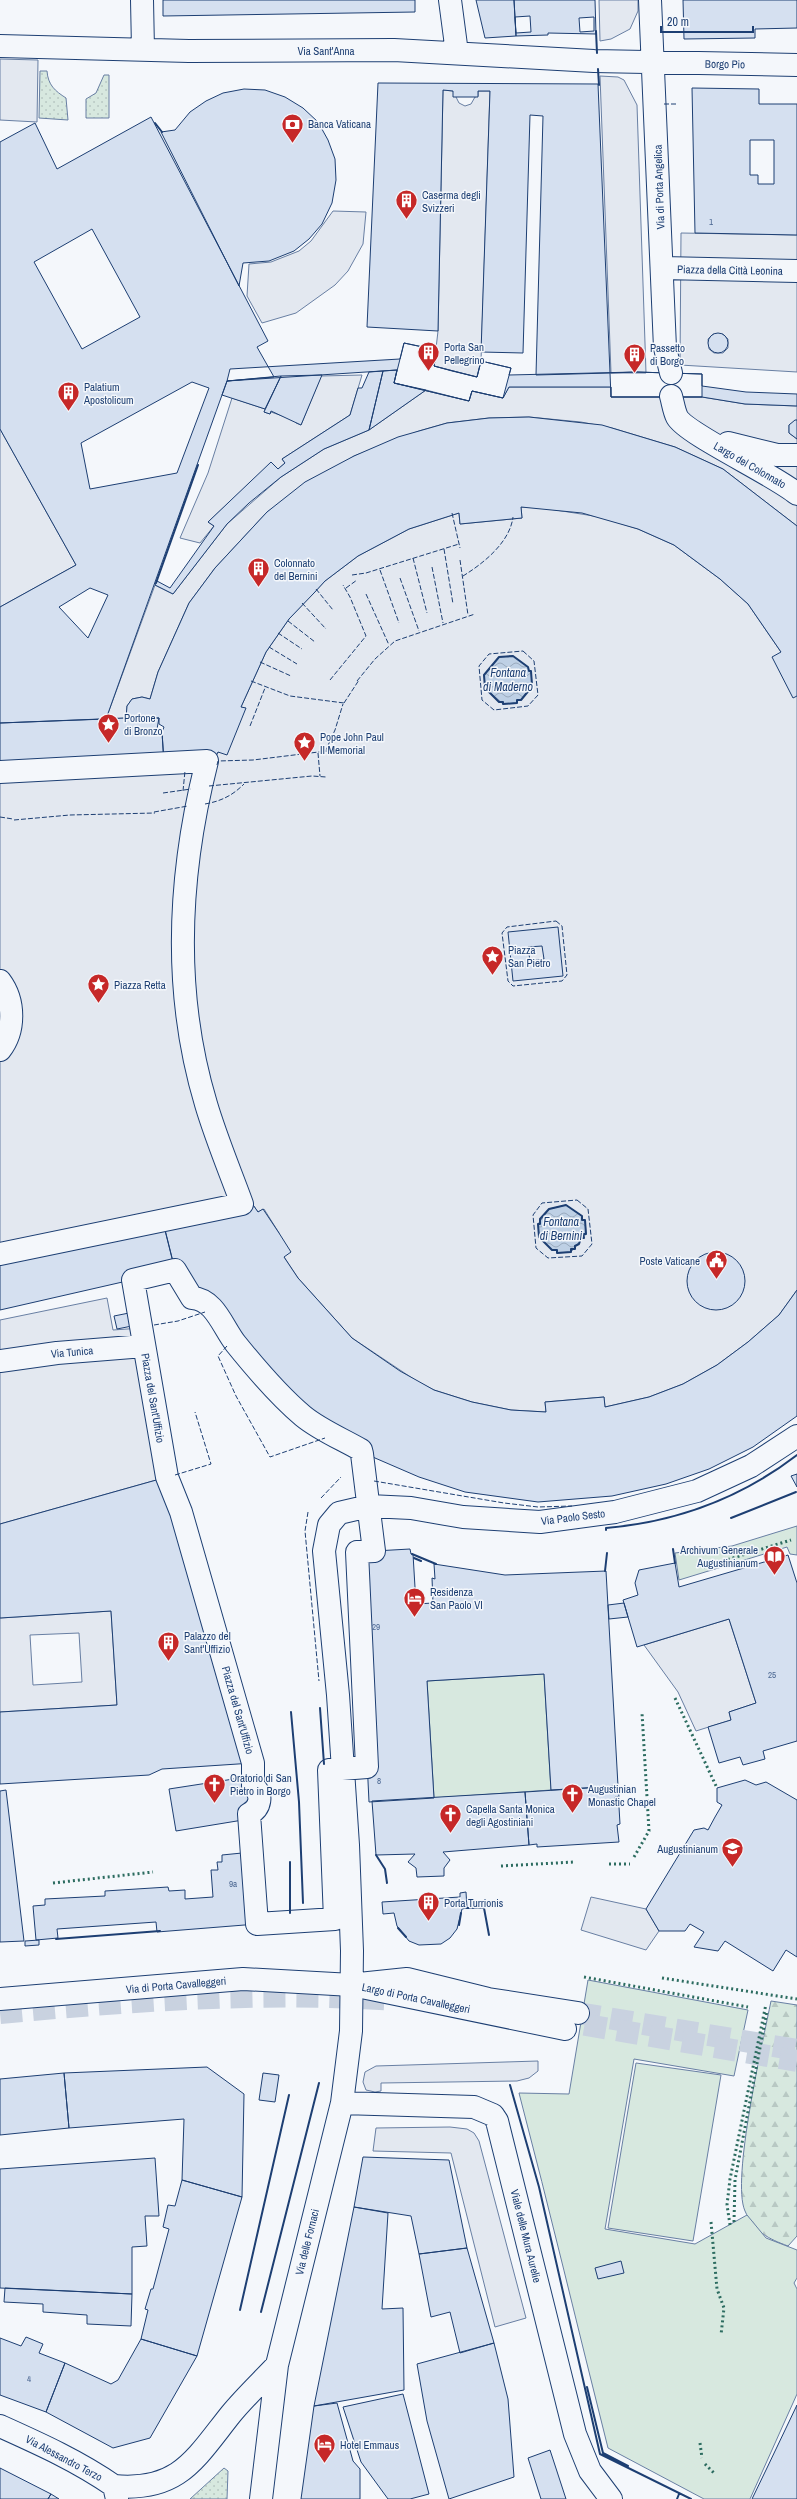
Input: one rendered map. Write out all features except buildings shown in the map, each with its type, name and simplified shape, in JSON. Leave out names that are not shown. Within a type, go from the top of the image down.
[{"type":"street","points":[[142,0],[143,49]]},
{"type":"street","points":[[450,0],[457,53]]},
{"type":"street","name":"Via di Porta Angelica","points":[[650,0],[663,268],[665,348],[671,373]]},
{"type":"street","name":"Via Sant'Anna","points":[[0,46],[228,51],[394,50],[652,62]]},
{"type":"street","name":"Borgo Pio","points":[[652,62],[797,65]]},
{"type":"street","name":"Piazza della Città Leonina","points":[[663,268],[717,268],[797,271]]},
{"type":"street","points":[[671,396],[678,419],[702,437],[777,455],[797,455]]},
{"type":"street","name":"Largo del Colonnato","points":[[702,437],[770,475],[797,494]]},
{"type":"street","points":[[0,772],[207,761],[193,817],[185,872],[182,930],[184,992],[192,1046],[205,1104],[242,1204],[0,1254]]},
{"type":"street","points":[[0,981],[10,1001],[11,1021],[6,1040],[0,1050]]},
{"type":"street","name":"Piazza del Sant'Uffizio","points":[[175,1270],[192,1298],[202,1298],[209,1303],[233,1340],[264,1378],[282,1396],[304,1417],[361,1450],[369,1506],[374,1551],[357,1552],[367,1767],[329,1770],[334,1919],[257,1924],[249,1814],[258,1806],[259,1794],[253,1786],[253,1762],[181,1512],[167,1477],[133,1280],[175,1270]]},
{"type":"street","name":"Via Tunica","points":[[0,1361],[57,1353],[144,1346]]},
{"type":"street","name":"Via Paolo Sesto","points":[[342,1769],[324,1551],[325,1536],[335,1516],[348,1509],[369,1506],[411,1508],[463,1517],[540,1522],[615,1512],[696,1491],[751,1466],[797,1436]]},
{"type":"street","points":[[342,1769],[350,1904],[352,1985]]},
{"type":"street","name":"Largo di Porta Cavalleggeri","points":[[352,1985],[407,1979],[488,1999],[578,2012]]},
{"type":"street","name":"Via di Porta Cavalleggeri","points":[[0,1999],[243,1980],[352,1985]]},
{"type":"street","name":"Largo di Porta Cavalleggeri","points":[[352,1985],[564,2029]]},
{"type":"street","name":"Via delle Fornaci","points":[[261,2499],[277,2365],[342,2103],[351,2030],[352,1985]]},
{"type":"street","name":"Viale delle Mura Aurelie","points":[[342,2103],[474,2107],[493,2115],[497,2121],[575,2434],[590,2471],[611,2499]]},
{"type":"street","points":[[116,2492],[129,2487],[155,2483],[184,2470],[277,2365]]},
{"type":"street","name":"Via Alessandro Terzo","points":[[0,2426],[84,2466],[116,2492]]},
{"type":"green space","points":[[40,71],[47,71],[49,80],[53,87],[66,98],[68,120],[39,118]]},
{"type":"green space","points":[[104,75],[109,75],[109,118],[86,118],[86,99],[96,93]]},
{"type":"green space","points":[[797,1526],[797,1555],[790,1554],[787,1547],[679,1580],[675,1553],[732,1546]]},
{"type":"green space","points":[[544,1674],[551,1790],[434,1798],[427,1681]]},
{"type":"green space","points":[[588,1980],[748,2010],[734,2076],[634,2059],[605,2229],[695,2244],[747,2215],[766,2238],[797,2250],[797,2278],[794,2283],[797,2289],[797,2394],[750,2499],[704,2499],[608,2448],[519,2093],[569,2094]]},
{"type":"green space","points":[[771,2001],[797,2005],[797,2236],[788,2246],[763,2234],[753,2224],[745,2211],[742,2195],[742,2171],[745,2141]]},
{"type":"green space","points":[[636,2063],[721,2075],[693,2241],[608,2228]]},
{"type":"green space","points":[[224,2468],[228,2471],[227,2499],[190,2499]]},
{"type":"shaded area","points":[[599,0],[638,0],[638,11],[630,29],[611,39],[600,41]]},
{"type":"shaded area","points":[[0,59],[38,60],[37,122],[0,120]]},
{"type":"shaded area","points":[[600,76],[618,77],[624,80],[637,105],[646,373],[611,373]]},
{"type":"shaded area","points":[[443,90],[453,91],[459,103],[465,106],[471,104],[475,97],[478,96],[478,91],[490,91],[481,361],[477,377],[434,366],[438,331]]},
{"type":"shaded area","points":[[333,211],[366,212],[363,244],[348,271],[335,285],[296,313],[262,323],[247,296],[249,264],[271,262],[299,251],[311,241]]},
{"type":"shaded area","points":[[681,233],[797,235],[797,372],[680,365]],"holes":[[[713,334],[723,334],[728,339],[728,348],[723,353],[714,353],[709,349],[708,339]]]},
{"type":"shaded area","points":[[362,375],[350,415],[282,459],[285,463],[278,469],[271,463],[208,522],[214,526],[200,543],[180,538],[208,473],[232,398],[265,409],[264,412],[270,414],[271,412],[297,421],[296,423],[301,425],[321,376]]},
{"type":"shaded area","points":[[509,387],[611,387],[611,397],[702,397],[745,404],[797,406],[797,420],[789,425],[789,433],[797,439],[797,526],[723,469],[675,447],[612,428],[581,422],[529,417],[489,418],[447,423],[419,431],[354,456],[267,512],[215,568],[189,603],[158,672],[150,699],[142,697],[132,699],[127,706],[126,718],[106,719],[155,585],[173,594],[227,524],[281,477],[324,449],[369,430],[426,390],[469,401],[472,391],[503,398]]},
{"type":"shaded area","points":[[0,429],[76,565],[0,607]]},
{"type":"shaded area","name":"Piazza San Pietro","points":[[521,507],[543,508],[600,517],[638,529],[674,545],[720,579],[748,604],[781,652],[797,696],[797,1290],[779,1315],[748,1342],[717,1365],[683,1384],[649,1397],[605,1407],[604,1397],[545,1402],[546,1412],[511,1410],[472,1402],[434,1390],[418,1382],[352,1338],[298,1278],[284,1257],[279,1233],[264,1209],[258,1212],[251,1202],[210,1100],[186,931],[213,761],[245,708],[241,707],[266,652],[289,619],[325,581],[358,556],[409,529],[459,513],[460,524],[522,518]]},
{"type":"shaded area","name":"Piazza Retta","points":[[201,761],[184,993],[244,1204],[0,1256],[0,772]]},
{"type":"shaded area","points":[[107,1298],[113,1330],[141,1328],[167,1477],[0,1524],[0,1320]]},
{"type":"shaded area","points":[[111,1611],[117,1705],[0,1712],[0,1618]],"holes":[[[79,1633],[82,1682],[33,1685],[30,1635]]]},
{"type":"shaded area","points":[[729,1619],[756,1703],[729,1712],[731,1720],[696,1731],[678,1692],[644,1645]]},
{"type":"shaded area","points":[[591,1897],[646,1909],[659,1931],[646,1950],[581,1930]]},
{"type":"shaded area","points":[[538,2061],[538,2071],[529,2078],[517,2081],[381,2083],[381,2091],[375,2092],[366,2090],[363,2082],[365,2072],[376,2066]]},
{"type":"shaded area","points":[[450,2127],[467,2129],[474,2133],[479,2141],[526,2318],[495,2327],[451,2153],[373,2151],[376,2128]]},
{"type":"water","name":"Fontana di Maderno","points":[[513,656],[528,667],[529,671],[531,671],[532,685],[521,700],[517,700],[517,703],[503,704],[485,688],[484,675],[499,657]]},
{"type":"water","name":"Fontana di Bernini","points":[[566,1205],[582,1216],[582,1220],[585,1220],[586,1234],[571,1252],[557,1253],[557,1250],[552,1250],[539,1237],[538,1224],[549,1209]]},
{"type":"tunnel","points":[[0,2013],[148,2001],[246,1997],[345,1997],[394,2000]]},
{"type":"tunnel","points":[[578,2013],[797,2050]]},
{"type":"tunnel","points":[[552,2019],[797,2061]]},
{"type":"hedge","points":[[704,1567],[791,1540]]},
{"type":"hedge","points":[[675,1698],[717,1788]]},
{"type":"hedge","points":[[634,1857],[649,1831],[642,1713]]},
{"type":"hedge","points":[[501,1866],[574,1862]]},
{"type":"hedge","points":[[609,1864],[630,1864]]},
{"type":"hedge","points":[[53,1883],[153,1872]]},
{"type":"hedge","points":[[584,1977],[748,2007]]},
{"type":"hedge","points":[[662,1978],[797,1999]]},
{"type":"hedge","points":[[730,2225],[727,2205],[730,2179],[766,2004]]},
{"type":"hedge","points":[[734,2222],[735,2180],[767,2011]]},
{"type":"hedge","points":[[711,2222],[717,2289],[724,2308],[721,2335]]},
{"type":"hedge","points":[[700,2443],[702,2458]]},
{"type":"hedge","points":[[705,2464],[714,2473]]},
{"type":"fence","points":[[664,104],[676,104]]},
{"type":"fence","points":[[452,513],[460,548]]},
{"type":"fence","points":[[463,576],[495,551],[507,535],[513,517]]},
{"type":"fence","points":[[352,575],[366,573],[459,544]]},
{"type":"fence","points":[[444,549],[453,604]]},
{"type":"fence","points":[[413,558],[427,613]]},
{"type":"fence","points":[[460,560],[468,615]]},
{"type":"fence","points":[[432,567],[443,623]]},
{"type":"fence","points":[[380,570],[399,623]]},
{"type":"fence","points":[[400,578],[419,631]]},
{"type":"fence","points":[[346,588],[357,580]]},
{"type":"fence","points":[[330,680],[366,636],[350,597],[343,585]]},
{"type":"fence","points":[[316,589],[333,610]]},
{"type":"fence","points":[[366,594],[389,645]]},
{"type":"fence","points":[[302,603],[326,629]]},
{"type":"fence","points":[[357,681],[375,659],[395,641],[475,614]]},
{"type":"fence","points":[[288,621],[315,642]]},
{"type":"fence","points":[[278,633],[302,649]]},
{"type":"fence","points":[[269,647],[297,664]]},
{"type":"fence","points":[[523,651],[534,661],[538,695],[528,706],[494,710],[482,700],[479,666],[489,654],[523,651]]},
{"type":"fence","points":[[260,662],[291,676]]},
{"type":"fence","points":[[344,703],[359,680]]},
{"type":"fence","points":[[251,681],[290,696],[344,703]]},
{"type":"fence","points":[[250,726],[265,688]]},
{"type":"fence","points":[[325,752],[335,730],[343,704]]},
{"type":"fence","points":[[217,765],[218,761],[253,760],[335,750]]},
{"type":"fence","points":[[318,753],[320,776]]},
{"type":"fence","points":[[183,791],[185,771]]},
{"type":"fence","points":[[209,786],[312,776],[326,777]]},
{"type":"fence","points":[[205,804],[227,797],[244,784]]},
{"type":"fence","points":[[163,793],[191,789]]},
{"type":"fence","points":[[154,812],[188,806]]},
{"type":"fence","points":[[14,820],[70,815],[155,813]]},
{"type":"fence","points":[[0,817],[13,819]]},
{"type":"fence","points":[[556,921],[562,926],[567,975],[562,981],[513,986],[508,981],[502,933],[507,927],[556,921]]},
{"type":"fence","points":[[577,1200],[588,1209],[592,1244],[582,1256],[548,1258],[536,1248],[533,1215],[542,1203],[577,1200]]},
{"type":"fence","points":[[154,1325],[178,1321],[205,1312]]},
{"type":"fence","points":[[227,1346],[218,1356],[236,1396],[270,1457],[325,1438]]},
{"type":"fence","points":[[175,1475],[211,1464],[195,1412]]},
{"type":"fence","points":[[321,1498],[341,1477]]},
{"type":"fence","points":[[374,1481],[504,1503],[538,1507],[572,1506]]},
{"type":"fence","points":[[308,1512],[305,1531],[319,1681]]},
{"type":"wall","points":[[596,31],[597,53]]},
{"type":"wall","points":[[598,69],[599,85]]},
{"type":"wall","points":[[155,123],[162,132]]},
{"type":"wall","points":[[156,583],[198,465]]},
{"type":"wall","points":[[513,656],[528,667],[529,671],[531,671],[532,685],[530,685],[530,689],[521,700],[517,700],[517,703],[503,704],[503,702],[499,702],[485,688],[484,675],[499,657],[513,656]]},
{"type":"wall","points":[[566,1205],[582,1216],[582,1220],[585,1220],[586,1234],[583,1234],[584,1238],[581,1238],[579,1244],[575,1246],[575,1249],[571,1249],[571,1252],[557,1253],[557,1250],[552,1250],[539,1237],[538,1224],[540,1224],[540,1219],[549,1209],[566,1205]]},
{"type":"wall","points":[[606,1530],[606,1528],[632,1525],[682,1514],[706,1505],[753,1484],[797,1455]]},
{"type":"wall","points":[[731,1518],[796,1492]]},
{"type":"wall","points":[[673,1549],[675,1563]]},
{"type":"wall","points":[[605,1571],[607,1553]]},
{"type":"wall","points":[[412,1554],[436,1564]]},
{"type":"wall","points":[[414,1558],[421,1561]]},
{"type":"wall","points":[[320,1708],[324,1764]]},
{"type":"wall","points":[[291,1712],[299,1802],[303,1903]]},
{"type":"wall","points":[[376,1855],[385,1869],[387,1883]]},
{"type":"wall","points":[[290,1862],[290,1913]]},
{"type":"wall","points":[[465,1908],[484,1908],[489,1935]]},
{"type":"wall","points":[[459,1925],[461,1913]]},
{"type":"wall","points":[[398,1928],[406,1937]]},
{"type":"wall","points":[[56,1939],[160,1931]]},
{"type":"wall","points":[[261,2312],[319,2083]]},
{"type":"wall","points":[[510,2085],[539,2187],[600,2454],[691,2499]]},
{"type":"wall","points":[[240,2310],[289,2095]]},
{"type":"wall","points":[[587,2387],[603,2453],[628,2466]]},
{"type":"wall","points":[[677,2499],[679,2494]]},
{"type":"place","name":"Banca Vaticana","points":[[293,144]]},
{"type":"place","name":"Caserma degli Svizzeri","points":[[406,220]]},
{"type":"place","name":"Porta San Pellegrino","points":[[429,372]]},
{"type":"place","name":"Passetto di Borgo","points":[[635,374]]},
{"type":"place","name":"Palatium Apostolicum","points":[[68,412]]},
{"type":"place","name":"Colonnato del Bernini","points":[[258,588]]},
{"type":"place","name":"Portone di Bronzo","points":[[108,744]]},
{"type":"place","name":"Pope John Paul II Memorial","points":[[305,762]]},
{"type":"place","name":"Piazza San Pietro","points":[[493,976]]},
{"type":"place","name":"Piazza Retta","points":[[98,1004]]},
{"type":"place","name":"Poste Vaticane","points":[[716,1280]]},
{"type":"place","name":"Archivum Generale Augustinianum","points":[[774,1576]]},
{"type":"place","name":"Residenza San Paolo VI","points":[[414,1618]]},
{"type":"place","name":"Palazzo del Sant'Uffizio","points":[[169,1662]]},
{"type":"place","name":"Oratorio di San Pietro in Borgo","points":[[215,1804]]},
{"type":"place","name":"Augustinian Monastic Chapel","points":[[573,1814]]},
{"type":"place","name":"Capella Santa Monica degli Agostiniani","points":[[451,1834]]},
{"type":"place","name":"Augustinianum","points":[[733,1868]]},
{"type":"place","name":"Porta Turrionis","points":[[428,1922]]},
{"type":"place","name":"Hotel Emmaus","points":[[325,2464]]}]
